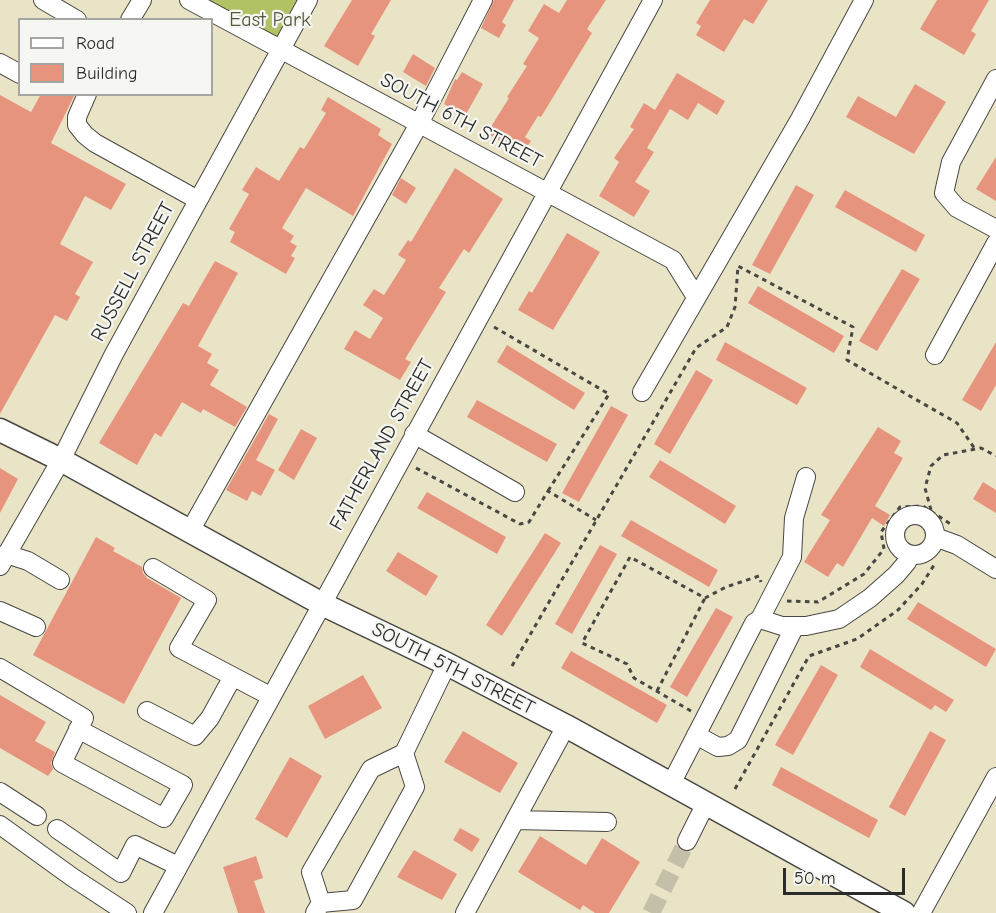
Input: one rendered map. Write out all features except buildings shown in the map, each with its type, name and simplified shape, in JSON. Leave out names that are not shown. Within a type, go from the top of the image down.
[{"type":"main road","name":"SOUTH 5TH STREET","points":[[0,430],[61,460],[322,604],[447,664],[566,726],[904,913]]},
{"type":"street","points":[[43,0],[70,18]]},
{"type":"street","points":[[131,18],[142,0]]},
{"type":"street","name":"SOUTH 6TH STREET","points":[[189,0],[673,260],[696,297]]},
{"type":"street","name":"RUSSELL STREET","points":[[3,560],[61,460],[114,354],[308,0]]},
{"type":"street","points":[[190,531],[419,124],[483,0]]},
{"type":"street","name":"FATHERLAND STREET","points":[[153,913],[653,0]]},
{"type":"street","points":[[642,392],[800,118],[864,0]]},
{"type":"street","points":[[0,63],[18,73]]},
{"type":"street","points":[[996,79],[951,162],[944,193],[957,208],[996,229]]},
{"type":"street","points":[[86,96],[77,117],[77,125],[85,135],[95,143],[198,200]]},
{"type":"street","points":[[935,355],[996,243]]},
{"type":"street","points":[[414,434],[515,492]]},
{"type":"street","points":[[671,784],[754,623],[760,618],[792,557],[794,518],[806,477]]},
{"type":"street","points":[[907,516],[923,516],[934,528],[935,537],[927,552],[910,555],[897,544],[894,536],[900,521],[907,516]]},
{"type":"street","points":[[935,537],[957,545],[996,569]]},
{"type":"street","points":[[760,618],[782,626],[839,619],[870,598],[896,575],[910,555]]},
{"type":"street","points":[[3,560],[28,561],[60,580]]},
{"type":"street","points":[[153,568],[207,600],[179,648],[232,678],[270,696]]},
{"type":"street","points":[[0,611],[36,627]]},
{"type":"street","points":[[696,735],[718,747],[728,746],[738,740],[795,626]]},
{"type":"street","points":[[404,753],[415,787],[353,900],[318,908],[311,872],[371,769],[404,753],[447,664]]},
{"type":"street","points":[[0,668],[84,718],[78,729],[62,763],[164,818],[183,785],[78,729]]},
{"type":"street","points":[[147,711],[195,736],[210,718],[232,678]]},
{"type":"street","points":[[465,913],[566,726]]},
{"type":"street","points":[[921,913],[996,777]]},
{"type":"street","points":[[0,792],[37,816]]},
{"type":"street","points":[[687,841],[706,803]]},
{"type":"street","points":[[515,820],[607,822]]},
{"type":"street","points":[[0,825],[127,913]]},
{"type":"street","points":[[57,829],[121,873],[135,846],[178,866]]},
{"type":"path","points":[[512,666],[696,348],[727,327],[735,306],[738,266],[853,327],[847,360],[957,423],[975,449]]},
{"type":"path","points":[[494,327],[609,394],[548,491]]},
{"type":"path","points":[[931,510],[925,489],[931,465],[942,455],[981,448],[996,456]]},
{"type":"path","points":[[695,714],[634,678],[627,664],[582,643],[630,557],[705,598]]},
{"type":"path","points":[[735,789],[809,656],[857,639],[898,610],[922,584],[936,562]]},
{"type":"path","points":[[657,691],[705,598],[726,586],[759,576],[764,590]]},
{"type":"green space","name":"East Park","points":[[192,0],[307,0],[280,49]]},
{"type":"tunnel","points":[[651,913],[687,841]]}]
